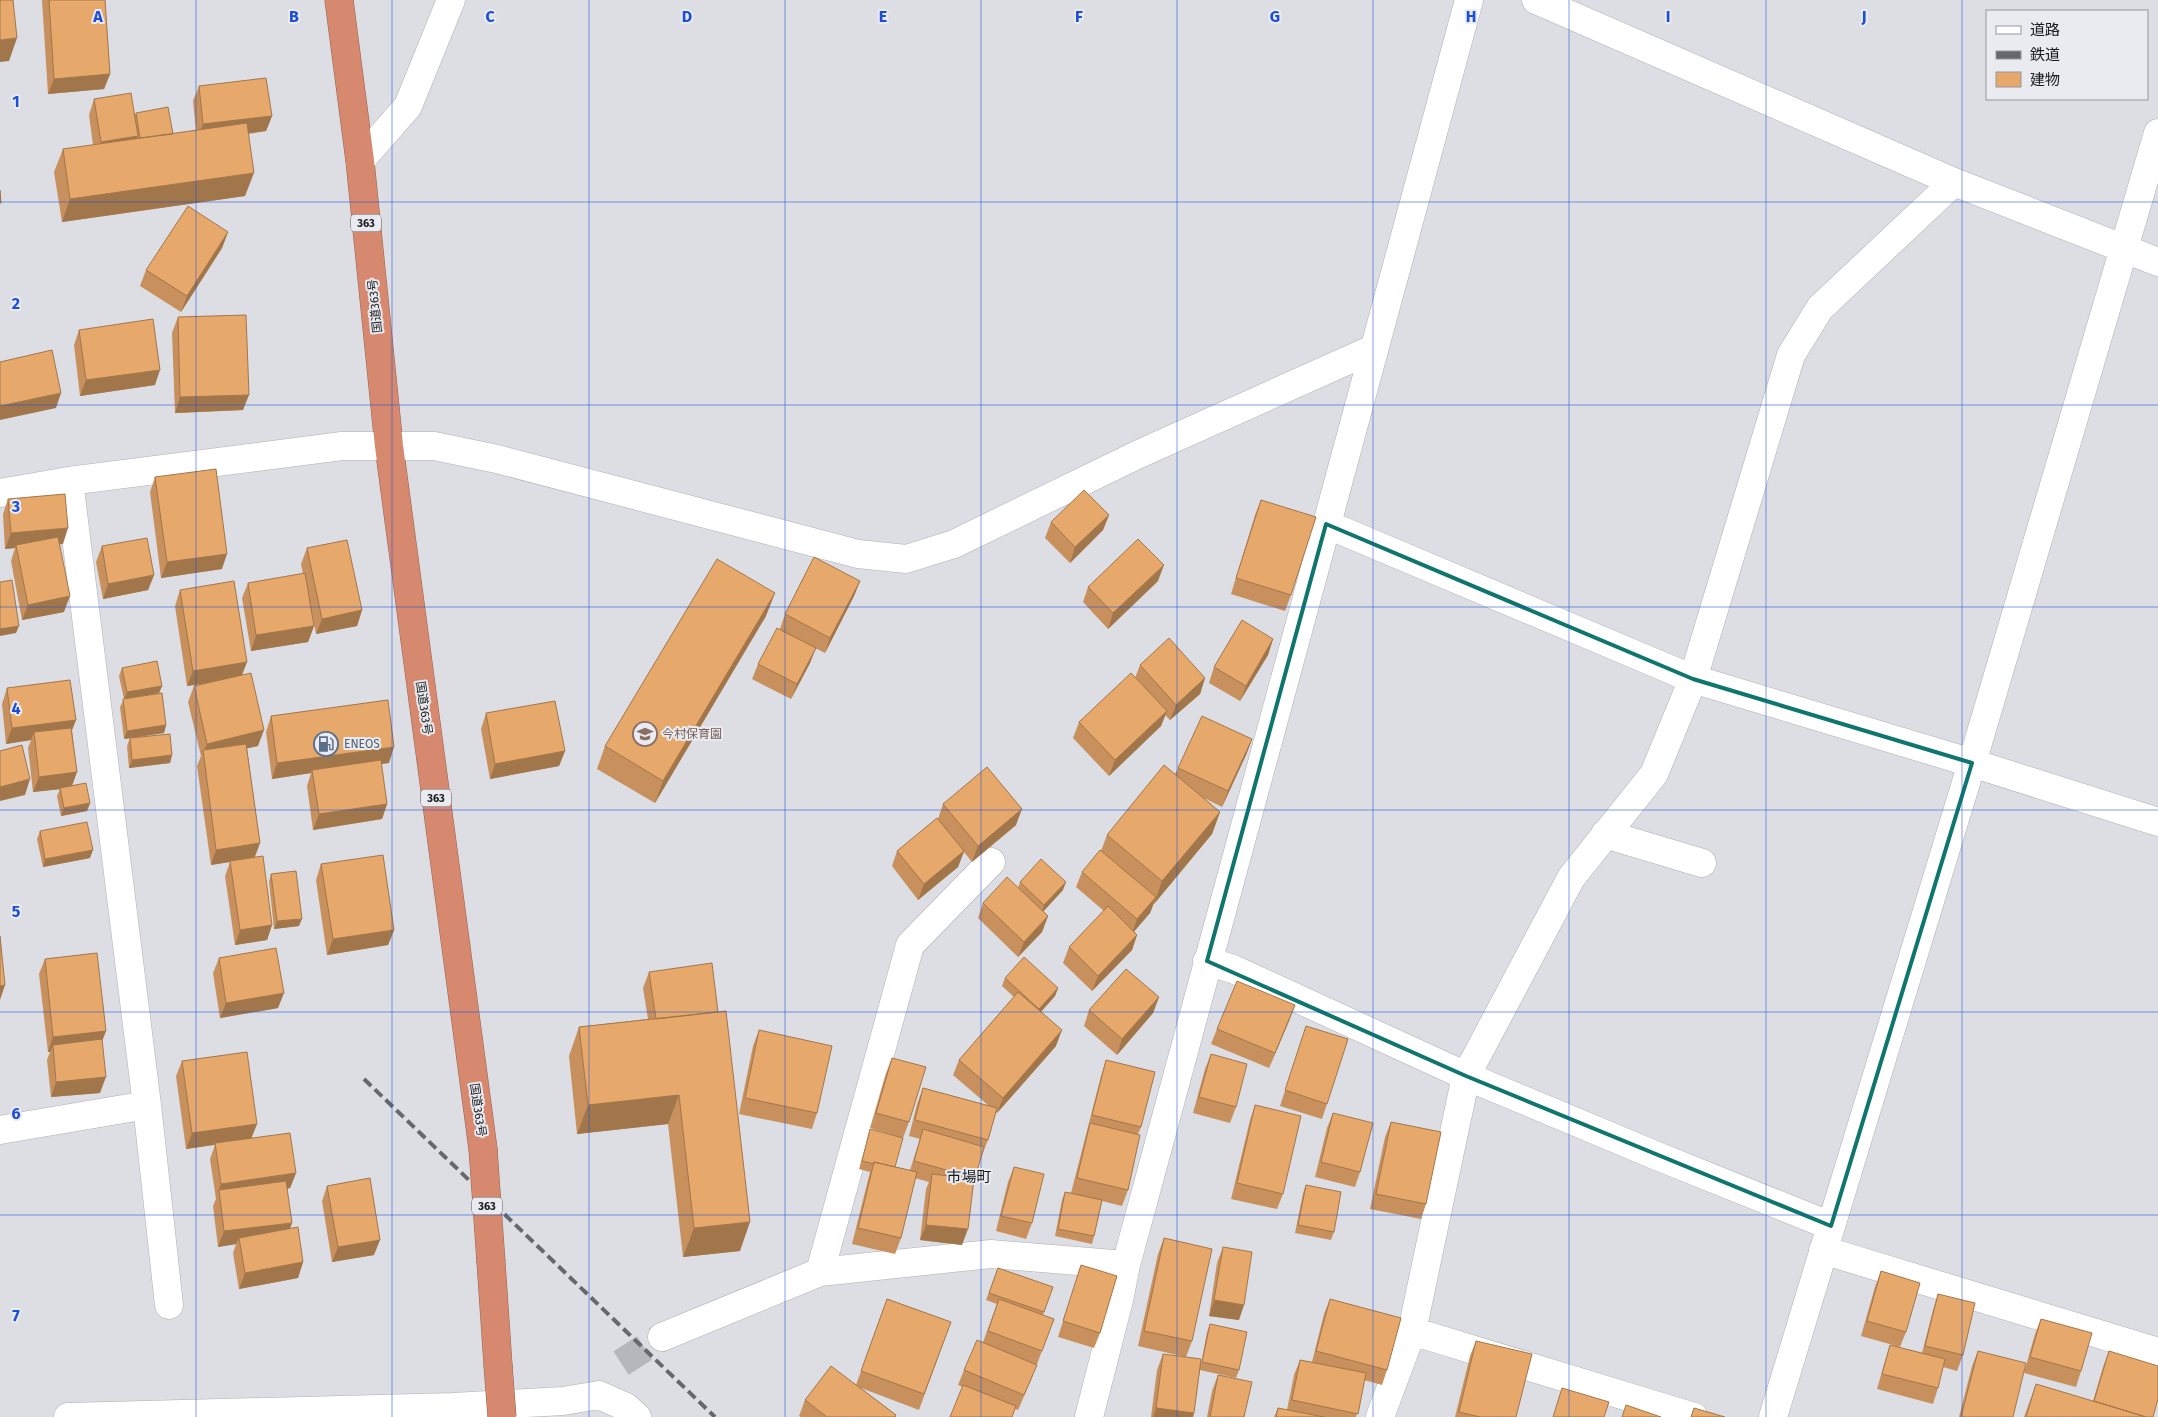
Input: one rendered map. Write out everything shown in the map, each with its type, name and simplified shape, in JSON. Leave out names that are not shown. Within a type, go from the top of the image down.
[{"type":"highway","name":"国道363号","points":[[339,0],[360,161],[389,446],[483,1149],[502,1417]]},
{"type":"street","points":[[360,161],[408,106],[451,0]]},
{"type":"street","points":[[1089,1417],[1126,1265],[1207,961],[1468,0]]},
{"type":"street","points":[[1536,0],[1954,182],[2158,262]]},
{"type":"street","points":[[1772,1417],[1972,763],[2158,133]]},
{"type":"street","points":[[1380,1417],[1412,1331],[1466,1076],[1571,878],[1654,774],[1693,679],[1790,355],[1820,308],[1954,182]]},
{"type":"street","points":[[0,493],[69,481],[342,446],[434,446],[497,459],[858,554],[906,559],[954,544],[1139,454],[1373,349]]},
{"type":"street","points":[[69,481],[147,1105],[169,1305]]},
{"type":"street","points":[[1326,524],[1693,679],[1972,763],[2158,822]]},
{"type":"street","points":[[1605,834],[1702,863]]},
{"type":"street","points":[[820,1272],[910,945],[990,862]]},
{"type":"street","points":[[1207,961],[1242,973],[1466,1076],[1657,1156],[1827,1238],[2158,1352]]},
{"type":"street","points":[[0,1130],[147,1105]]},
{"type":"street","points":[[662,1337],[820,1272],[991,1254],[1126,1265]]},
{"type":"street","points":[[1412,1331],[1694,1417]]},
{"type":"street","points":[[68,1417],[453,1407],[563,1401],[599,1395],[626,1407],[637,1417]]},
{"type":"highlighted area","points":[[1326,524],[1693,679],[1972,763],[1831,1226],[1466,1076],[1207,961]]},
{"type":"building","points":[[0,0],[13,0],[17,38],[0,40]]},
{"type":"building","points":[[49,0],[105,0],[110,74],[54,79]]},
{"type":"building","points":[[266,78],[272,116],[203,124],[199,86]]},
{"type":"building","points":[[131,93],[138,136],[101,142],[94,99]]},
{"type":"building","points":[[168,107],[173,134],[140,138],[136,113]]},
{"type":"building","points":[[247,123],[254,173],[70,199],[63,149]]},
{"type":"building","points":[[188,206],[228,232],[187,296],[146,270]]},
{"type":"building","points":[[246,315],[249,395],[180,397],[178,317]]},
{"type":"building","points":[[153,319],[160,370],[86,380],[79,330]]},
{"type":"building","points":[[52,350],[61,393],[0,406],[0,362]]},
{"type":"building","points":[[216,469],[227,554],[167,562],[155,477]]},
{"type":"building","points":[[1084,490],[1109,515],[1075,547],[1051,522]]},
{"type":"building","points":[[65,494],[68,528],[11,533],[8,499]]},
{"type":"building","points":[[1261,500],[1316,517],[1291,595],[1236,578]]},
{"type":"building","points":[[58,537],[70,596],[28,605],[16,545]]},
{"type":"building","points":[[147,538],[154,575],[108,584],[102,546]]},
{"type":"building","points":[[1138,539],[1164,565],[1113,613],[1088,587]]},
{"type":"building","points":[[347,540],[362,610],[322,619],[307,548]]},
{"type":"building","points":[[814,557],[860,581],[830,638],[785,614]]},
{"type":"building","points":[[717,559],[775,593],[663,781],[605,746]]},
{"type":"building","points":[[305,573],[314,626],[256,635],[248,583]]},
{"type":"building","points":[[12,580],[19,626],[0,629],[0,582]]},
{"type":"building","points":[[234,581],[247,662],[193,671],[180,590]]},
{"type":"building","points":[[1242,620],[1273,639],[1246,686],[1214,667]]},
{"type":"building","points":[[777,628],[816,648],[797,684],[758,664]]},
{"type":"building","points":[[1169,638],[1205,678],[1176,705],[1140,665]]},
{"type":"building","points":[[157,661],[162,686],[127,692],[122,668]]},
{"type":"building","points":[[251,673],[264,730],[207,744],[194,686]]},
{"type":"building","points":[[1131,673],[1167,711],[1115,760],[1079,722]]},
{"type":"building","points":[[70,680],[76,720],[12,728],[7,688]]},
{"type":"building","points":[[162,693],[166,725],[127,731],[123,699]]},
{"type":"building","points":[[388,700],[394,747],[277,763],[271,716]]},
{"type":"building","points":[[555,701],[565,751],[495,764],[486,713]]},
{"type":"building","points":[[1202,716],[1252,739],[1228,791],[1178,768]]},
{"type":"building","points":[[71,728],[77,772],[39,777],[34,732]]},
{"type":"building","points":[[170,734],[172,755],[132,760],[130,738]]},
{"type":"building","points":[[246,744],[260,843],[216,850],[203,750]]},
{"type":"building","points":[[22,745],[30,779],[0,787],[0,751]]},
{"type":"building","points":[[381,760],[387,804],[319,814],[312,770]]},
{"type":"building","points":[[1164,765],[1220,812],[1162,881],[1107,835]]},
{"type":"building","points":[[987,767],[1022,809],[978,846],[943,804]]},
{"type":"building","points":[[86,783],[90,803],[64,808],[60,788]]},
{"type":"building","points":[[937,818],[964,851],[924,884],[897,851]]},
{"type":"building","points":[[87,822],[93,850],[45,859],[40,831]]},
{"type":"building","points":[[1100,850],[1156,897],[1137,919],[1082,872]]},
{"type":"building","points":[[383,855],[394,930],[333,939],[321,864]]},
{"type":"building","points":[[263,856],[272,925],[240,930],[230,861]]},
{"type":"building","points":[[1041,859],[1066,882],[1044,905],[1020,882]]},
{"type":"building","points":[[296,871],[302,919],[277,921],[271,874]]},
{"type":"building","points":[[1007,877],[1048,916],[1024,942],[983,903]]},
{"type":"building","points":[[1108,906],[1137,935],[1098,976],[1069,947]]},
{"type":"building","points":[[0,936],[5,985],[0,986]]},
{"type":"building","points":[[276,948],[284,993],[226,1003],[219,958]]},
{"type":"building","points":[[97,953],[106,1031],[53,1037],[45,959]]},
{"type":"building","points":[[1024,957],[1058,988],[1039,1009],[1005,978]]},
{"type":"building","points":[[712,963],[718,1012],[656,1019],[649,972]]},
{"type":"building","points":[[1126,969],[1159,997],[1122,1039],[1089,1010]]},
{"type":"building","points":[[1237,981],[1295,1005],[1275,1053],[1217,1029]]},
{"type":"building","points":[[1018,992],[1062,1030],[1003,1098],[959,1060]]},
{"type":"building","points":[[726,1011],[750,1222],[694,1228],[679,1095],[588,1105],[579,1027]]},
{"type":"building","points":[[1306,1026],[1348,1039],[1327,1104],[1285,1090]]},
{"type":"building","points":[[759,1030],[832,1046],[817,1113],[745,1098]]},
{"type":"building","points":[[102,1039],[106,1077],[56,1082],[53,1045]]},
{"type":"building","points":[[247,1052],[257,1124],[192,1133],[182,1061]]},
{"type":"building","points":[[1211,1054],[1247,1064],[1236,1107],[1199,1097]]},
{"type":"building","points":[[892,1058],[926,1067],[909,1122],[876,1113]]},
{"type":"building","points":[[1106,1060],[1155,1072],[1141,1127],[1092,1115]]},
{"type":"building","points":[[923,1088],[997,1108],[988,1140],[915,1120]]},
{"type":"building","points":[[1255,1105],[1301,1116],[1283,1194],[1237,1183]]},
{"type":"building","points":[[1333,1113],[1373,1123],[1360,1172],[1321,1162]]},
{"type":"building","points":[[1391,1122],[1441,1132],[1426,1204],[1376,1194]]},
{"type":"building","points":[[1090,1123],[1140,1135],[1128,1190],[1077,1178]]},
{"type":"building","points":[[870,1129],[903,1138],[895,1167],[862,1161]]},
{"type":"building","points":[[923,1129],[984,1147],[975,1178],[914,1161]]},
{"type":"building","points":[[290,1133],[296,1173],[221,1184],[215,1143]]},
{"type":"building","points":[[874,1162],[917,1172],[901,1238],[858,1228]]},
{"type":"building","points":[[1014,1167],[1044,1174],[1032,1223],[1001,1216]]},
{"type":"building","points":[[932,1174],[974,1179],[968,1229],[926,1225]]},
{"type":"building","points":[[370,1178],[380,1240],[338,1247],[327,1186]]},
{"type":"building","points":[[286,1181],[292,1223],[224,1231],[219,1190]]},
{"type":"building","points":[[1306,1185],[1341,1192],[1334,1232],[1298,1225]]},
{"type":"building","points":[[1065,1192],[1102,1200],[1094,1236],[1058,1229]]},
{"type":"building","points":[[298,1227],[303,1262],[245,1273],[239,1238]]},
{"type":"building","points":[[1164,1238],[1212,1249],[1192,1341],[1144,1331]]},
{"type":"building","points":[[1223,1247],[1252,1252],[1244,1305],[1214,1300]]},
{"type":"building","points":[[1081,1265],[1117,1276],[1100,1333],[1063,1321]]},
{"type":"building","points":[[998,1268],[1053,1287],[1044,1312],[989,1293]]},
{"type":"building","points":[[1881,1271],[1920,1283],[1906,1332],[1867,1321]]},
{"type":"building","points":[[1938,1294],[1975,1303],[1963,1355],[1925,1346]]},
{"type":"building","points":[[887,1299],[951,1322],[924,1394],[861,1371]]},
{"type":"building","points":[[999,1299],[1054,1319],[1042,1351],[988,1331]]},
{"type":"building","points":[[1330,1299],[1401,1318],[1387,1370],[1316,1351]]},
{"type":"building","points":[[2041,1319],[2092,1333],[2081,1371],[2030,1357]]},
{"type":"building","points":[[1210,1324],[1247,1332],[1239,1370],[1202,1362]]},
{"type":"building","points":[[977,1340],[1037,1365],[1024,1395],[964,1370]]},
{"type":"building","points":[[1476,1341],[1532,1354],[1516,1417],[1480,1417],[1459,1412]]},
{"type":"building","points":[[1890,1345],[1945,1359],[1938,1388],[1882,1374]]},
{"type":"building","points":[[1978,1351],[2026,1363],[2013,1417],[1961,1417]]},
{"type":"building","points":[[2109,1351],[2158,1366],[2158,1399],[2153,1417],[2146,1417],[2094,1401]]},
{"type":"building","points":[[1163,1354],[1201,1359],[1194,1413],[1156,1408]]},
{"type":"building","points":[[1300,1360],[1366,1373],[1358,1414],[1292,1400]]},
{"type":"building","points":[[831,1366],[896,1415],[895,1417],[827,1417],[805,1400]]},
{"type":"building","points":[[1218,1375],[1252,1382],[1244,1417],[1210,1417]]},
{"type":"building","points":[[2036,1384],[2143,1416],[2143,1417],[2026,1417]]},
{"type":"building","points":[[963,1385],[1016,1406],[1012,1417],[950,1417]]},
{"type":"building","points":[[1562,1388],[1609,1402],[1604,1417],[1553,1417]]},
{"type":"building","points":[[1626,1405],[1661,1417],[1622,1417]]},
{"type":"building","points":[[1278,1408],[1324,1417],[1276,1417]]},
{"type":"building","points":[[1694,1408],[1725,1417],[1691,1417]]},
{"type":"tunnel","points":[[621,1363],[662,1337]]},
{"type":"railway","points":[[364,1079],[715,1417]]},
{"type":"place","name":"今村保育園","points":[[645,734]]},
{"type":"place","name":"ENEOS","points":[[326,744]]},
{"type":"district","name":"市場町","points":[[969,1177]]}]
